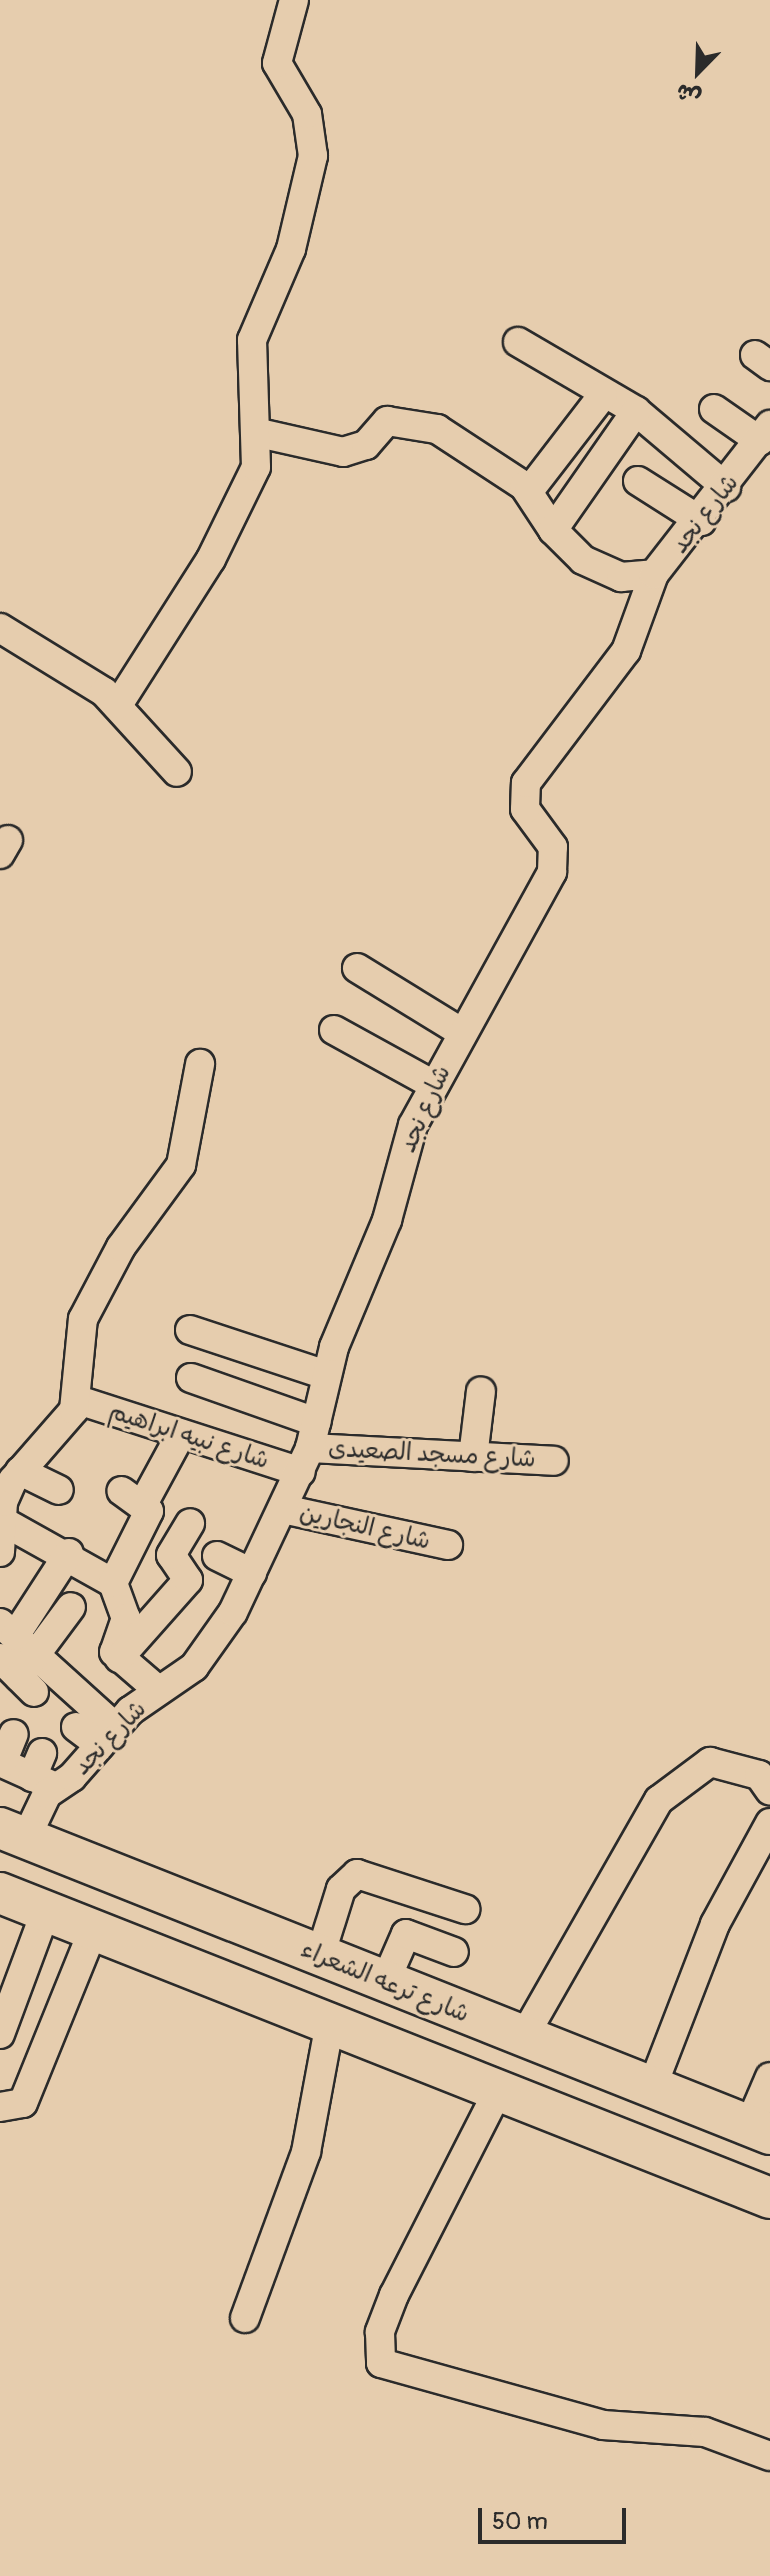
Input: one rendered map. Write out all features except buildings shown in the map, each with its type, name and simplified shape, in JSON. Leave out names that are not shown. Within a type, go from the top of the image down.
[{"type":"highway","name":"شارع ترعه الشعراء","points":[[13,1833],[651,2090],[760,2130]]},
{"type":"highway","points":[[2,1900],[46,1910],[94,1928],[497,2093],[770,2198]]},
{"type":"highway","points":[[291,2008],[313,1983],[313,1953]]},
{"type":"highway","points":[[344,2029],[385,1982]]},
{"type":"street","points":[[118,705],[224,536],[254,474],[259,433],[252,340],[291,249],[313,156],[307,114],[277,63],[294,0]]},
{"type":"street","points":[[518,342],[603,395],[636,411],[726,487]]},
{"type":"street","points":[[529,491],[603,395]]},
{"type":"street","points":[[714,409],[765,433]]},
{"type":"street","points":[[553,530],[636,411]]},
{"type":"street","points":[[259,433],[343,452],[366,445],[387,421],[428,427],[477,449],[529,491],[553,530],[608,574],[654,574]]},
{"type":"street","name":"شارع نجد","points":[[13,1833],[43,1772],[108,1736],[158,1690],[203,1657],[252,1573],[309,1447],[326,1375],[387,1220],[408,1136],[461,1032],[555,863],[553,847],[525,809],[526,783],[626,651],[654,574],[701,521],[765,433]]},
{"type":"street","points":[[638,481],[701,521]]},
{"type":"street","points":[[0,628],[118,705],[177,772]]},
{"type":"street","points":[[357,968],[461,1032]]},
{"type":"street","points":[[334,1030],[434,1085]]},
{"type":"street","points":[[0,1552],[3,1502],[20,1471],[69,1419],[78,1400],[78,1331],[121,1247],[181,1165],[200,1064]]},
{"type":"street","points":[[190,1330],[326,1375]]},
{"type":"street","points":[[191,1378],[309,1447]]},
{"type":"street","points":[[473,1457],[481,1391]]},
{"type":"street","name":"شارع نبيه ابراهيم","points":[[78,1400],[181,1434],[309,1447]]},
{"type":"street","points":[[113,1583],[148,1514],[132,1498],[181,1434]]},
{"type":"street","name":"شارع مسجد الصعيدى","points":[[309,1447],[554,1461]]},
{"type":"street","points":[[20,1471],[59,1490]]},
{"type":"street","name":"شارع النجارين","points":[[283,1509],[448,1545]]},
{"type":"street","points":[[4,1522],[69,1553],[113,1583],[126,1612],[114,1649],[119,1658],[158,1690]]},
{"type":"street","points":[[119,1658],[186,1583],[171,1555],[190,1523]]},
{"type":"street","points":[[17,1657],[31,1612],[69,1553]]},
{"type":"street","points":[[217,1556],[252,1573]]},
{"type":"street","points":[[17,1657],[61,1635],[71,1607]]},
{"type":"street","points":[[31,1612],[61,1635]]},
{"type":"street","points":[[17,1657],[108,1736]]},
{"type":"street","points":[[76,1727],[108,1736]]},
{"type":"street","points":[[14,1734],[1,1762],[43,1772]]},
{"type":"street","points":[[523,2038],[659,1800],[710,1762],[759,1775],[770,1791]]},
{"type":"street","points":[[651,2090],[715,1924],[770,1823]]},
{"type":"street","points":[[313,1953],[341,1889],[357,1874],[465,1909]]},
{"type":"street","points":[[0,2034],[46,1910]]},
{"type":"street","points":[[0,2107],[23,2103],[94,1928]]},
{"type":"street","points":[[385,1982],[406,1934],[454,1952]]},
{"type":"street","points":[[245,2318],[306,2152],[344,2029]]},
{"type":"street","points":[[760,2130],[770,2077]]},
{"type":"street","points":[[497,2093],[394,2295],[380,2332],[381,2363],[603,2425],[705,2432],[770,2456]]}]
